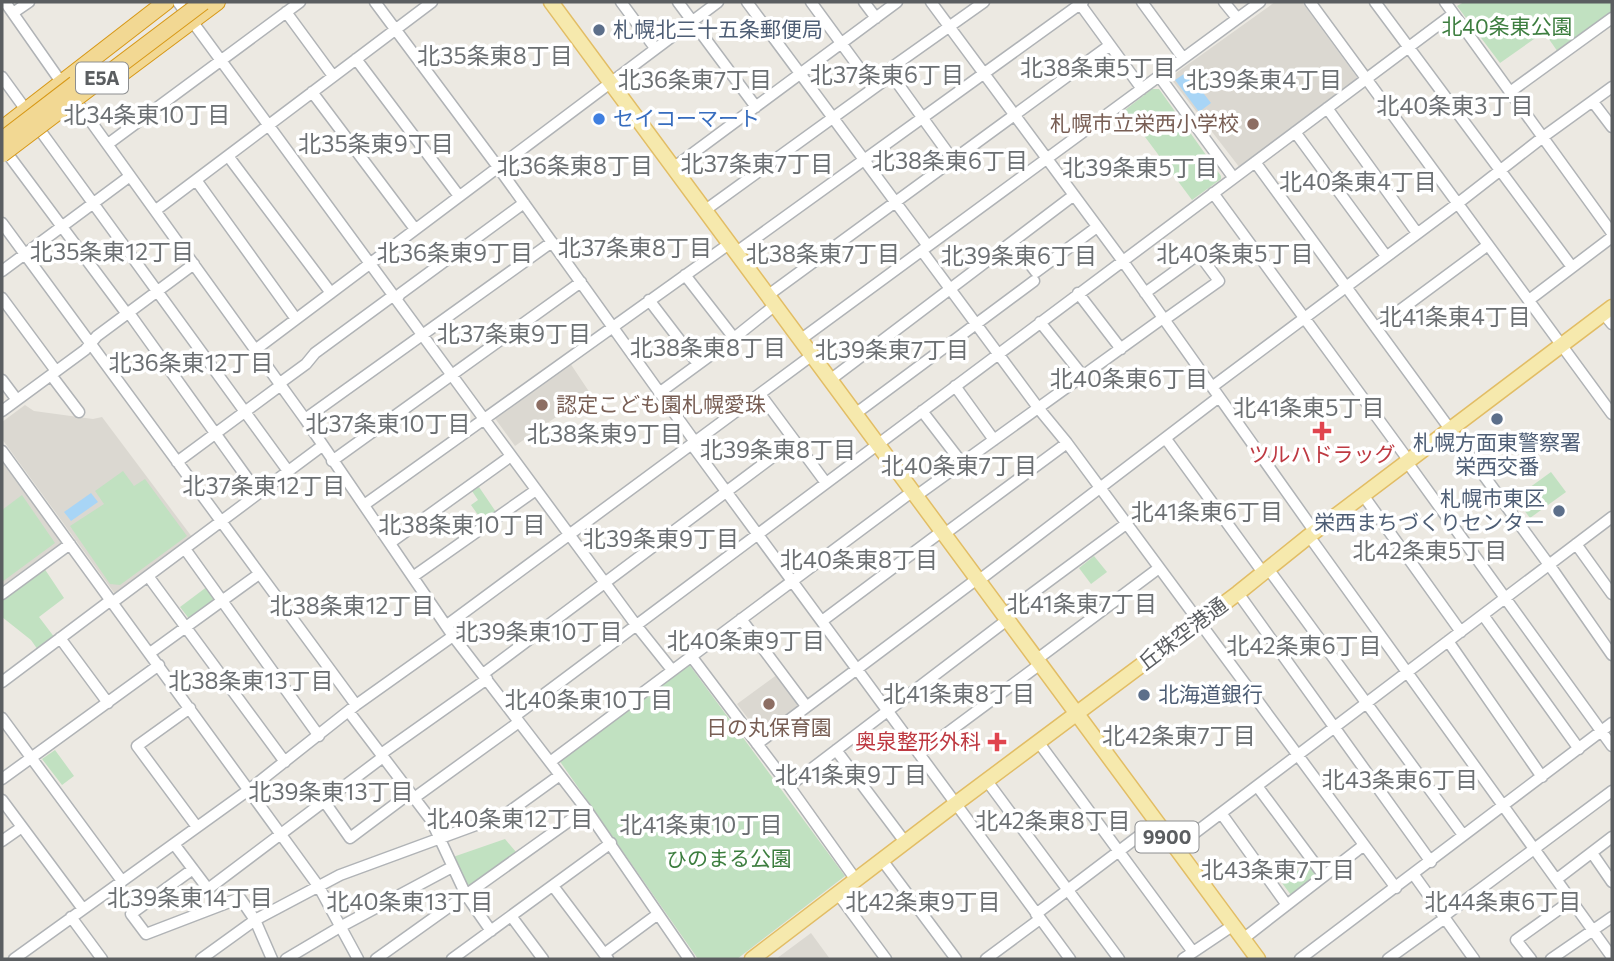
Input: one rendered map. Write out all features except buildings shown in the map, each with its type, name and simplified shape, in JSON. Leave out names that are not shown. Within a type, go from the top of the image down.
[{"type":"highway","points":[[2,129],[166,2]]},
{"type":"highway","name":"E5A","points":[[2,140],[185,2]]},
{"type":"highway","name":"E5A","points":[[5,158],[203,2]]},
{"type":"highway","points":[[5,158],[217,2]]},
{"type":"main road","name":"9900","points":[[551,2],[1075,715],[1258,959]]},
{"type":"main road","name":"丘珠空港通","points":[[752,959],[1562,345],[1609,315]]},
{"type":"street","points":[[5,2],[61,82]]},
{"type":"street","points":[[13,13],[29,2]]},
{"type":"street","points":[[178,2],[570,536],[672,670]]},
{"type":"street","points":[[108,145],[300,2]]},
{"type":"street","points":[[375,2],[581,282],[757,534],[1070,959]]},
{"type":"street","points":[[156,210],[431,2]]},
{"type":"street","points":[[621,2],[655,48]]},
{"type":"street","points":[[678,2],[756,107]]},
{"type":"street","points":[[255,350],[718,2]]},
{"type":"street","points":[[747,2],[896,202],[950,289],[1396,888]]},
{"type":"street","points":[[811,2],[874,88]]},
{"type":"street","points":[[864,2],[876,18]]},
{"type":"street","points":[[673,168],[897,2]]},
{"type":"street","points":[[931,2],[1122,260],[1407,672],[1612,957]]},
{"type":"street","points":[[953,160],[888,70],[984,2]]},
{"type":"street","points":[[1142,2],[1183,58]]},
{"type":"street","points":[[1224,2],[1237,18]]},
{"type":"street","points":[[800,340],[1259,2]]},
{"type":"street","points":[[1310,2],[1612,414]]},
{"type":"street","points":[[1375,2],[1572,267]]},
{"type":"street","points":[[364,505],[649,300],[685,275],[732,249],[863,160],[1082,3],[1142,89]]},
{"type":"street","points":[[324,801],[350,838],[412,796],[517,719],[757,534],[1408,48],[1450,6],[1612,235],[1529,300]]},
{"type":"street","points":[[286,12],[334,76]]},
{"type":"street","points":[[1510,92],[1612,18]]},
{"type":"street","points":[[659,393],[734,338],[771,301],[896,202],[1110,45]]},
{"type":"street","points":[[356,59],[459,196]]},
{"type":"street","points":[[705,211],[892,75]]},
{"type":"street","points":[[1159,76],[1233,177]]},
{"type":"street","points":[[2,77],[26,110]]},
{"type":"street","points":[[1212,387],[1612,87]]},
{"type":"street","points":[[312,92],[415,229]]},
{"type":"street","points":[[1593,102],[1612,127]]},
{"type":"street","points":[[79,105],[305,419],[453,636],[611,843],[689,959]]},
{"type":"street","points":[[1327,108],[1417,233]]},
{"type":"street","points":[[1295,132],[1385,256]]},
{"type":"street","points":[[42,133],[288,471]]},
{"type":"street","points":[[228,156],[331,293]]},
{"type":"street","points":[[5,158],[62,226],[128,313],[258,493]]},
{"type":"street","points":[[1255,162],[1451,429],[1612,655]]},
{"type":"street","points":[[2,271],[130,176]]},
{"type":"street","points":[[196,180],[296,319]]},
{"type":"street","points":[[1213,193],[1612,746]]},
{"type":"street","points":[[830,380],[1074,195]]},
{"type":"street","points":[[177,462],[306,364],[315,353],[524,203]]},
{"type":"street","points":[[2,223],[221,521],[382,756],[431,820],[466,895],[491,931]]},
{"type":"street","points":[[1014,243],[1036,272],[1097,227]]},
{"type":"street","points":[[305,419],[552,242]]},
{"type":"street","points":[[1376,328],[1488,245]]},
{"type":"street","points":[[550,762],[792,581],[1219,281],[1199,254],[1145,293]]},
{"type":"street","points":[[2,411],[194,264]]},
{"type":"street","points":[[685,275],[734,338]]},
{"type":"street","points":[[855,414],[1034,281]]},
{"type":"street","points":[[332,461],[581,282]]},
{"type":"street","points":[[1078,293],[1121,349]]},
{"type":"street","points":[[2,298],[79,412]]},
{"type":"street","points":[[649,300],[698,365]]},
{"type":"street","points":[[1041,322],[1083,376]]},
{"type":"street","points":[[447,625],[811,356]]},
{"type":"street","points":[[2,380],[17,400]]},
{"type":"street","points":[[955,386],[994,440]]},
{"type":"street","points":[[760,394],[826,483]]},
{"type":"street","points":[[757,744],[1219,397]]},
{"type":"street","points":[[922,411],[962,463]]},
{"type":"street","points":[[1166,439],[1367,703],[1463,835]]},
{"type":"street","points":[[174,844],[208,889],[282,835],[605,582],[794,441]]},
{"type":"street","points":[[822,621],[1067,443]]},
{"type":"street","points":[[2,682],[322,446]]},
{"type":"street","points":[[2,451],[250,789],[318,887],[358,959]]},
{"type":"street","points":[[390,542],[511,456]]},
{"type":"street","points":[[414,576],[536,490]]},
{"type":"street","points":[[1363,495],[1461,632]]},
{"type":"street","points":[[1175,848],[1612,517]]},
{"type":"street","points":[[789,786],[1126,524]]},
{"type":"street","points":[[2,594],[70,544]]},
{"type":"street","points":[[1576,544],[1612,594]]},
{"type":"street","points":[[185,549],[319,736]]},
{"type":"street","points":[[919,754],[1159,568]]},
{"type":"street","points":[[150,653],[259,574]]},
{"type":"street","points":[[148,576],[285,762]]},
{"type":"street","points":[[1238,593],[1431,862]]},
{"type":"street","points":[[1483,615],[1579,749]]},
{"type":"street","points":[[741,619],[806,706]]},
{"type":"street","points":[[14,959],[250,789],[352,709],[453,636]]},
{"type":"street","points":[[60,638],[108,703]]},
{"type":"street","points":[[1448,641],[1542,777]]},
{"type":"street","points":[[691,656],[856,880]]},
{"type":"street","points":[[2,779],[159,665]]},
{"type":"street","points":[[190,708],[138,746],[197,827]]},
{"type":"street","points":[[2,718],[122,881]]},
{"type":"street","points":[[1300,959],[1612,723]]},
{"type":"street","points":[[1038,743],[1193,952]]},
{"type":"street","points":[[836,750],[905,842]]},
{"type":"street","points":[[201,959],[255,920],[340,875],[506,814],[559,775]]},
{"type":"street","points":[[987,781],[1119,959]]},
{"type":"street","points":[[1257,786],[1324,877]]},
{"type":"street","points":[[1388,959],[1612,791]]},
{"type":"street","points":[[2,800],[83,909]]},
{"type":"street","points":[[376,959],[586,809]]},
{"type":"street","points":[[1222,813],[1287,905]]},
{"type":"street","points":[[986,959],[1068,890],[1156,823]]},
{"type":"street","points":[[2,841],[22,827]]},
{"type":"street","points":[[1557,879],[1612,837]]},
{"type":"street","points":[[453,959],[611,843]]},
{"type":"street","points":[[1243,939],[1364,845]]},
{"type":"street","points":[[1592,853],[1612,882]]},
{"type":"street","points":[[882,860],[956,959]]},
{"type":"street","points":[[286,959],[452,867]]},
{"type":"street","points":[[192,869],[131,914],[146,934],[240,898],[255,920],[272,959]]},
{"type":"street","points":[[1414,875],[1473,959]]},
{"type":"street","points":[[553,886],[606,957],[658,914]]},
{"type":"street","points":[[838,894],[886,959]]},
{"type":"street","points":[[1531,959],[1516,940],[1572,900]]},
{"type":"street","points":[[512,916],[540,955],[526,959]]},
{"type":"street","points":[[71,917],[102,959]]},
{"type":"street","points":[[1551,959],[1612,917]]},
{"type":"street","points":[[1183,959],[1232,926]]},
{"type":"shaded area","name":"札幌市立栄西小学校","points":[[1275,2],[1302,2],[1359,80],[1240,168],[1172,80],[1176,73]]},
{"type":"shaded area","name":"認定こども園札幌愛珠","points":[[570,363],[590,393],[515,446],[494,417]]},
{"type":"shaded area","points":[[25,405],[34,411],[93,419],[102,417],[192,537],[115,594],[2,439],[2,422]]},
{"type":"shaded area","points":[[2,459],[64,543],[2,587]]},
{"type":"shaded area","name":"日の丸保育園","points":[[778,674],[800,704],[760,734],[737,704]]},
{"type":"shaded area","points":[[811,933],[830,959],[776,959]]},
{"type":"green space","name":"北40条東公園","points":[[1464,2],[1612,2],[1612,15],[1560,55],[1544,32],[1500,63],[1457,6]]},
{"type":"green space","points":[[1152,89],[1159,89],[1221,176],[1221,179],[1192,200],[1125,110]]},
{"type":"green space","points":[[123,471],[134,486],[145,479],[187,536],[120,585],[110,584],[70,526],[104,504],[95,491]]},
{"type":"green space","points":[[1551,472],[1566,492],[1530,518],[1515,498]]},
{"type":"green space","points":[[479,487],[496,512],[483,522],[471,505],[478,500],[472,491]]},
{"type":"green space","points":[[22,495],[55,543],[2,582],[2,510]]},
{"type":"green space","points":[[1094,556],[1107,572],[1091,584],[1079,568]]},
{"type":"green space","points":[[44,568],[64,598],[39,617],[55,638],[38,650],[31,640],[2,617],[2,599]]},
{"type":"green space","points":[[208,586],[217,600],[190,620],[180,607]]},
{"type":"green space","name":"ひのまる公園","points":[[688,663],[845,876],[737,959],[698,959],[559,760]]},
{"type":"green space","points":[[55,750],[74,776],[62,785],[42,759]]},
{"type":"green space","points":[[505,839],[516,852],[469,886],[466,885],[453,857]]},
{"type":"green space","points":[[1309,862],[1318,875],[1291,895],[1282,883]]},
{"type":"water","points":[[1187,72],[1211,103],[1199,112],[1175,80]]},
{"type":"water","points":[[91,493],[98,502],[71,521],[64,512]]},
{"type":"place","name":"札幌北三十五条郵便局","points":[[599,30]]},
{"type":"place","name":"セイコーマート","points":[[599,119]]},
{"type":"place","name":"札幌市立栄西小学校","points":[[1253,124]]},
{"type":"place","name":"認定こども園札幌愛珠","points":[[542,405]]},
{"type":"place","name":"札幌方面東警察署 栄西交番","points":[[1497,419]]},
{"type":"place","name":"ツルハドラッグ","points":[[1322,431]]},
{"type":"place","name":"札幌市東区 栄西まちづくりセンター","points":[[1559,511]]},
{"type":"place","name":"北海道銀行","points":[[1144,695]]},
{"type":"place","name":"日の丸保育園","points":[[769,704]]},
{"type":"place","name":"奥泉整形外科","points":[[997,742]]},
{"type":"district","name":"北35条東8丁目","points":[[495,56]]},
{"type":"district","name":"北38条東5丁目","points":[[1098,68]]},
{"type":"district","name":"北37条東6丁目","points":[[887,75]]},
{"type":"district","name":"北36条東7丁目","points":[[695,80]]},
{"type":"district","name":"北39条東4丁目","points":[[1264,80]]},
{"type":"district","name":"北40条東3丁目","points":[[1455,106]]},
{"type":"district","name":"北34条東10丁目","points":[[147,115]]},
{"type":"district","name":"北35条東9丁目","points":[[376,144]]},
{"type":"district","name":"北38条東6丁目","points":[[950,161]]},
{"type":"district","name":"北37条東7丁目","points":[[757,164]]},
{"type":"district","name":"北36条東8丁目","points":[[575,166]]},
{"type":"district","name":"北39条東5丁目","points":[[1140,168]]},
{"type":"district","name":"北40条東4丁目","points":[[1358,182]]},
{"type":"district","name":"北37条東8丁目","points":[[635,248]]},
{"type":"district","name":"北35条東12丁目","points":[[112,252]]},
{"type":"district","name":"北36条東9丁目","points":[[455,253]]},
{"type":"district","name":"北38条東7丁目","points":[[823,254]]},
{"type":"district","name":"北40条東5丁目","points":[[1235,254]]},
{"type":"district","name":"北39条東6丁目","points":[[1019,256]]},
{"type":"district","name":"北41条東4丁目","points":[[1455,317]]},
{"type":"district","name":"北37条東9丁目","points":[[514,334]]},
{"type":"district","name":"北38条東8丁目","points":[[708,348]]},
{"type":"district","name":"北39条東7丁目","points":[[892,350]]},
{"type":"district","name":"北36条東12丁目","points":[[191,363]]},
{"type":"district","name":"北40条東6丁目","points":[[1129,379]]},
{"type":"district","name":"北41条東5丁目","points":[[1309,408]]},
{"type":"district","name":"北37条東10丁目","points":[[388,424]]},
{"type":"district","name":"北38条東9丁目","points":[[605,434]]},
{"type":"district","name":"北39条東8丁目","points":[[778,450]]},
{"type":"district","name":"北40条東7丁目","points":[[959,466]]},
{"type":"district","name":"北37条東12丁目","points":[[264,486]]},
{"type":"district","name":"北41条東6丁目","points":[[1207,512]]},
{"type":"district","name":"北38条東10丁目","points":[[462,525]]},
{"type":"district","name":"北39条東9丁目","points":[[661,539]]},
{"type":"district","name":"北42条東5丁目","points":[[1430,551]]},
{"type":"district","name":"北40条東8丁目","points":[[859,560]]},
{"type":"district","name":"北41条東7丁目","points":[[1082,604]]},
{"type":"district","name":"北38条東12丁目","points":[[352,606]]},
{"type":"district","name":"北39条東10丁目","points":[[539,632]]},
{"type":"district","name":"北40条東9丁目","points":[[746,641]]},
{"type":"district","name":"北42条東6丁目","points":[[1304,646]]},
{"type":"district","name":"北38条東13丁目","points":[[251,681]]},
{"type":"district","name":"北41条東8丁目","points":[[959,694]]},
{"type":"district","name":"北40条東10丁目","points":[[589,700]]},
{"type":"district","name":"北42条東7丁目","points":[[1179,736]]},
{"type":"district","name":"北41条東9丁目","points":[[851,775]]},
{"type":"district","name":"北43条東6丁目","points":[[1400,780]]},
{"type":"district","name":"北39条東13丁目","points":[[331,792]]},
{"type":"district","name":"北40条東12丁目","points":[[510,819]]},
{"type":"district","name":"北42条東8丁目","points":[[1053,821]]},
{"type":"district","name":"北41条東10丁目","points":[[701,825]]},
{"type":"district","name":"北43条東7丁目","points":[[1278,870]]},
{"type":"district","name":"北39条東14丁目","points":[[190,898]]},
{"type":"district","name":"北40条東13丁目","points":[[410,902]]},
{"type":"district","name":"北42条東9丁目","points":[[923,902]]},
{"type":"district","name":"北44条東6丁目","points":[[1503,902]]}]
